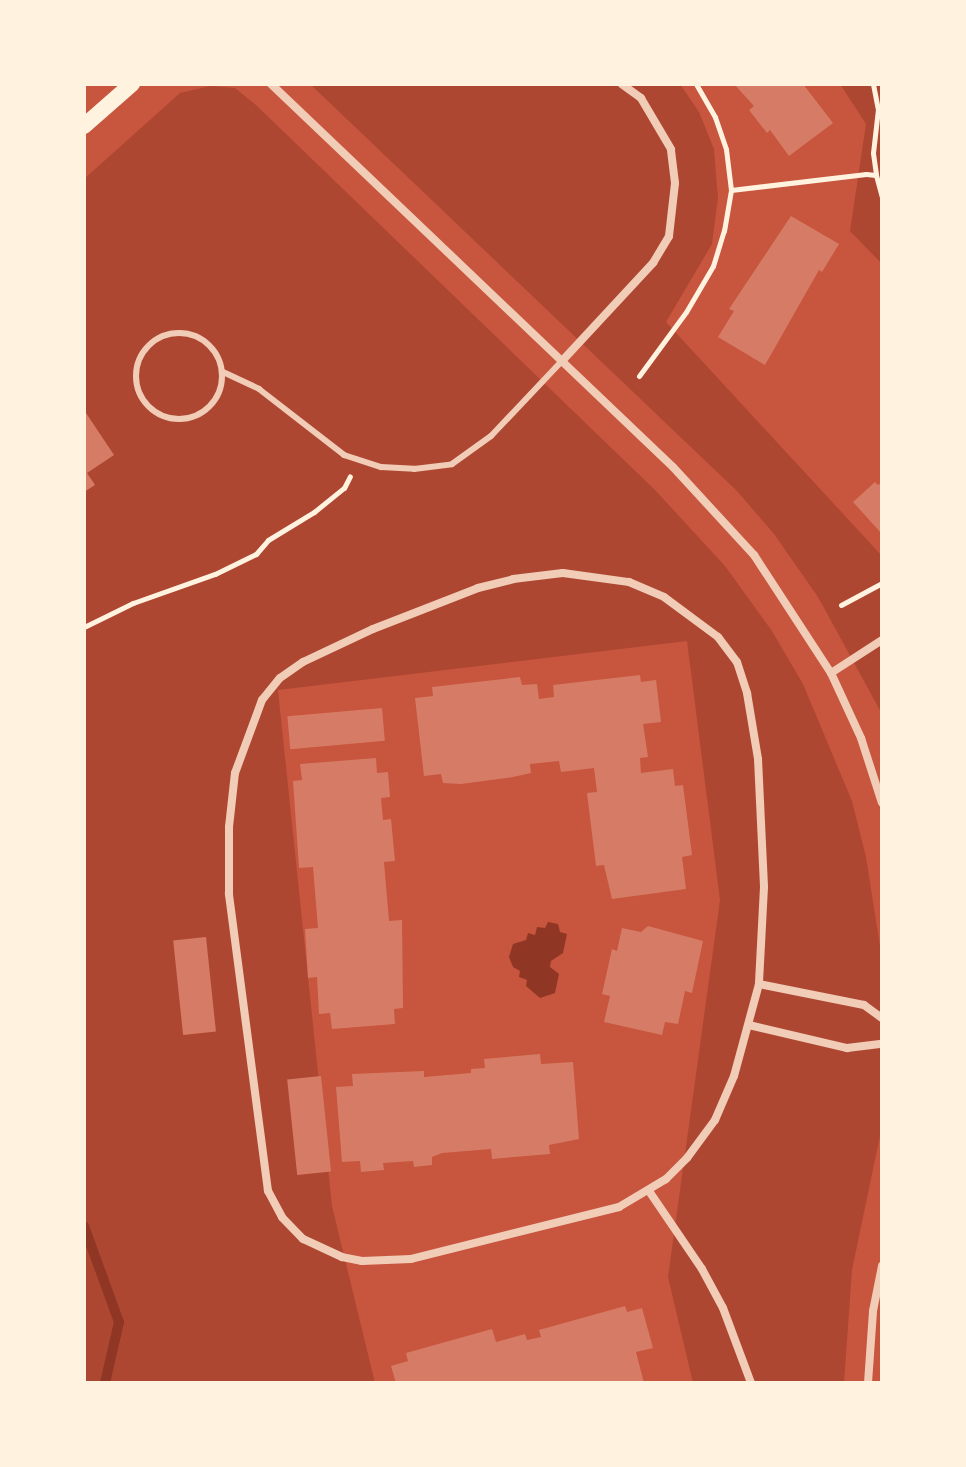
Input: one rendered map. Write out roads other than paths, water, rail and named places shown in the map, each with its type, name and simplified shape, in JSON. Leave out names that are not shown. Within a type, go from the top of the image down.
[{"type":"main road","points":[[84,126],[132,84]]},
{"type":"street","points":[[271,84],[717,511],[763,567],[831,673],[861,738],[882,803]]},
{"type":"street","points":[[562,361],[653,263],[669,236],[675,183],[671,149],[641,98],[622,84]]},
{"type":"street","points":[[563,573],[595,575],[629,582],[664,597],[718,637],[737,662],[747,693],[758,759],[763,823],[764,887],[759,984],[734,1076],[715,1120],[687,1158],[649,1191],[619,1207],[591,1215],[392,1261],[342,1257],[303,1239],[282,1217],[268,1191],[229,894],[229,827],[235,773],[262,700],[280,678],[334,646],[478,588],[513,579],[563,573]]},
{"type":"street","points":[[831,673],[882,640]]},
{"type":"street","points":[[759,984],[864,1005],[882,1018]]},
{"type":"street","points":[[749,1025],[847,1048],[882,1044]]},
{"type":"street","points":[[649,1191],[702,1269],[723,1308],[751,1383]]},
{"type":"street","points":[[868,1383],[873,1311],[882,1266]]},
{"type":"lane","points":[[223,372],[219,395],[204,413],[184,420],[166,418],[151,410],[138,393],[135,379],[144,351],[160,337],[183,332],[203,339],[217,353],[223,372],[259,389],[344,455],[359,462],[414,469],[452,464],[491,436],[562,361]]},
{"type":"waterway","points":[[84,1226],[119,1322],[105,1383]]}]
